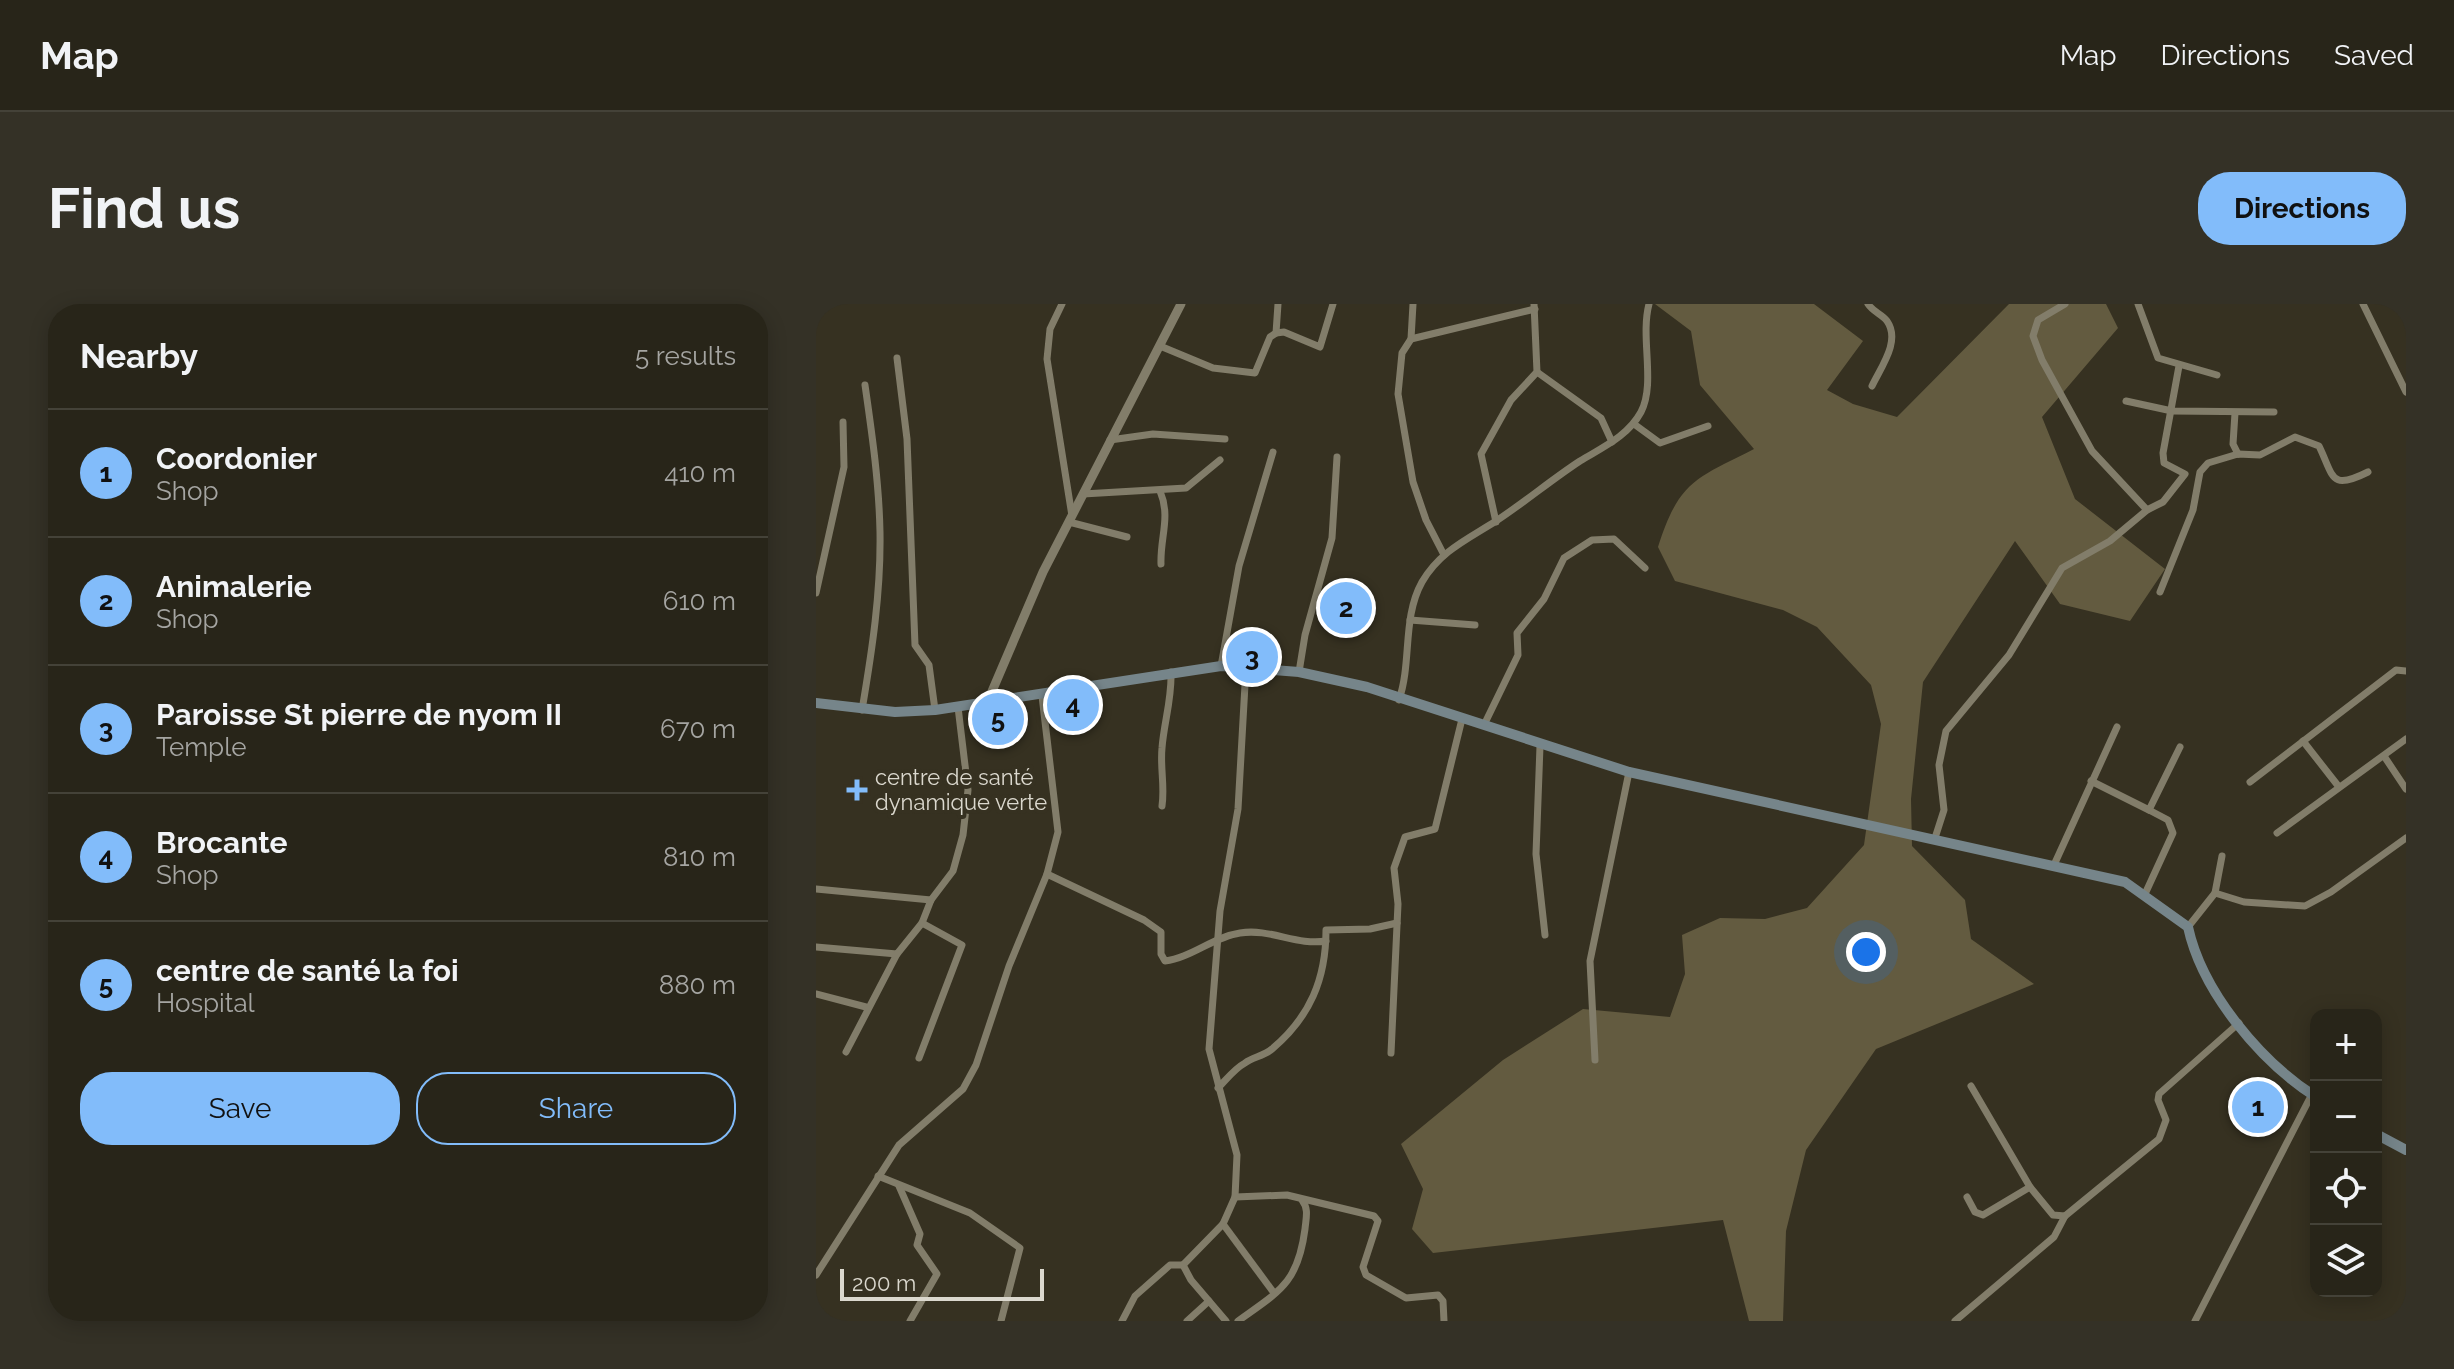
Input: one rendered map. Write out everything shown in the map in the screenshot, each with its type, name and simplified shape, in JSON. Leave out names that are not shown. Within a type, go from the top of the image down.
[{"type":"main road","points":[[816,703],[862,710],[935,710],[1042,696],[1221,666],[1299,672],[1367,687],[1540,746],[1629,772],[2125,882],[2188,927],[2194,953],[2239,1023],[2272,1065],[2310,1093]]},
{"type":"main road","points":[[2382,1137],[2406,1150]]},
{"type":"street","points":[[1062,304],[1050,329],[1047,359],[1071,519]]},
{"type":"street","points":[[987,703],[1022,615],[1181,304]]},
{"type":"street","points":[[1276,333],[1278,304]]},
{"type":"street","points":[[1160,346],[1213,368],[1252,374],[1270,337],[1276,333],[1284,332],[1322,346],[1333,304]]},
{"type":"street","points":[[1413,304],[1411,339],[1402,353],[1397,388],[1405,447],[1426,520],[1444,555]]},
{"type":"street","points":[[1399,700],[1406,676],[1410,620],[1422,582],[1444,555],[1462,539],[1496,522],[1533,491],[1612,442],[1634,424],[1647,392],[1644,343],[1649,304]]},
{"type":"street","points":[[1868,304],[1886,318],[1893,333],[1872,386]]},
{"type":"street","points":[[2065,304],[2038,320],[2033,336],[2042,360],[2092,451],[2147,510]]},
{"type":"street","points":[[2138,304],[2158,358],[2217,375]]},
{"type":"street","points":[[2363,304],[2406,392]]},
{"type":"street","points":[[1411,339],[1534,306],[1537,372],[1515,395],[1483,448],[1481,466],[1496,522]]},
{"type":"street","points":[[897,358],[907,439],[915,645],[929,665],[935,710]]},
{"type":"street","points":[[1935,838],[1944,810],[1939,765],[1946,731],[2009,655],[2062,568],[2110,541],[2147,510],[2163,502],[2185,474],[2164,463],[2163,453],[2179,366]]},
{"type":"street","points":[[1537,372],[1601,418],[1612,442]]},
{"type":"street","points":[[862,710],[874,639],[880,536],[878,483],[865,385]]},
{"type":"street","points":[[2126,401],[2172,411],[2274,412]]},
{"type":"street","points":[[2235,413],[2233,444],[2238,454]]},
{"type":"street","points":[[816,593],[844,467],[843,422]]},
{"type":"street","points":[[1634,424],[1660,443],[1708,426]]},
{"type":"street","points":[[1110,440],[1153,434],[1225,439]]},
{"type":"street","points":[[2160,592],[2193,510],[2200,472],[2208,463],[2238,454],[2260,455],[2295,437],[2319,446],[2331,478],[2336,481],[2348,482],[2368,472]]},
{"type":"street","points":[[1221,666],[1239,566],[1273,452]]},
{"type":"street","points":[[1299,672],[1305,635],[1332,538],[1337,457]]},
{"type":"street","points":[[1083,494],[1160,491],[1192,485],[1220,460]]},
{"type":"street","points":[[1160,491],[1167,520],[1161,544],[1161,564]]},
{"type":"street","points":[[1071,519],[1127,537]]},
{"type":"street","points":[[1484,725],[1518,655],[1517,633],[1544,599],[1564,558],[1592,540],[1608,537],[1618,541],[1645,568]]},
{"type":"street","points":[[1410,620],[1475,625]]},
{"type":"street","points":[[1122,1321],[1135,1296],[1170,1265],[1183,1265],[1223,1224],[1235,1197],[1237,1155],[1209,1049],[1220,911],[1238,809],[1246,667]]},
{"type":"street","points":[[2250,782],[2396,670],[2406,671]]},
{"type":"street","points":[[1162,806],[1165,781],[1162,746],[1171,708],[1171,672]]},
{"type":"street","points":[[816,1275],[899,1145],[963,1089],[971,1078],[1009,966],[1047,874],[1059,824],[1042,696]]},
{"type":"street","points":[[846,1052],[866,1007],[897,954],[922,923],[931,900],[954,868],[968,811],[958,707]]},
{"type":"street","points":[[1391,1053],[1397,923],[1396,854],[1405,837],[1435,829],[1462,719]]},
{"type":"street","points":[[2054,865],[2117,727]]},
{"type":"street","points":[[2277,833],[2406,739]]},
{"type":"street","points":[[2303,741],[2339,787]]},
{"type":"street","points":[[1540,746],[1536,854],[1545,935]]},
{"type":"street","points":[[2149,810],[2180,747]]},
{"type":"street","points":[[2384,756],[2406,789]]},
{"type":"street","points":[[1595,1060],[1590,961],[1629,772]]},
{"type":"street","points":[[2091,781],[2168,820],[2173,833],[2145,894]]},
{"type":"street","points":[[2215,893],[2244,902],[2305,906],[2331,892],[2406,838]]},
{"type":"street","points":[[2188,927],[2215,893],[2222,856]]},
{"type":"street","points":[[1047,874],[1144,920],[1161,932],[1165,961],[1219,937],[1261,931],[1311,942],[1326,941]]},
{"type":"street","points":[[816,889],[931,900]]},
{"type":"street","points":[[919,1058],[962,945],[922,923]]},
{"type":"street","points":[[1218,1088],[1244,1063],[1272,1050],[1299,1022],[1318,993],[1326,930],[1370,929],[1397,923]]},
{"type":"street","points":[[816,947],[897,954]]},
{"type":"street","points":[[816,994],[866,1007]]},
{"type":"street","points":[[1955,1321],[2046,1245],[2065,1216],[2159,1139],[2166,1120],[2159,1094],[2239,1023]]},
{"type":"street","points":[[1971,1086],[2030,1187],[2053,1215],[2065,1216]]},
{"type":"street","points":[[2195,1321],[2310,1104]]},
{"type":"street","points":[[878,1176],[970,1213],[1020,1248],[999,1318]]},
{"type":"street","points":[[899,1185],[920,1234],[917,1245],[937,1274],[911,1321]]},
{"type":"street","points":[[1967,1197],[1975,1212],[1983,1215],[2030,1187]]},
{"type":"street","points":[[1235,1197],[1287,1195],[1374,1216],[1378,1221],[1363,1267],[1366,1275],[1406,1298],[1438,1295],[1443,1301],[1444,1321]]},
{"type":"street","points":[[1238,1321],[1274,1293],[1300,1264],[1307,1211],[1302,1200]]},
{"type":"street","points":[[1223,1224],[1274,1293]]},
{"type":"street","points":[[1183,1265],[1226,1321]]},
{"type":"street","points":[[1187,1321],[1209,1301]]},
{"type":"shaded area","points":[[1655,304],[1814,304],[1863,341],[1827,390],[1853,404],[1897,417],[2009,304],[2106,304],[2118,328],[2042,417],[2075,499],[2165,569],[2130,621],[2060,604],[2015,541],[1923,682],[1911,799],[1912,846],[1965,900],[1971,939],[2034,984],[1876,1049],[1806,1150],[1786,1231],[1783,1321],[1749,1321],[1723,1220],[1433,1253],[1412,1229],[1423,1189],[1401,1144],[1503,1060],[1583,1009],[1670,1017],[1685,974],[1682,935],[1720,918],[1765,919],[1807,908],[1864,845],[1881,724],[1871,685],[1817,627],[1783,610],[1675,581],[1658,547],[1674,508],[1692,484],[1754,449],[1700,385],[1691,331]]},
{"type":"place","name":"Animalerie","points":[[1346,608]]},
{"type":"place","name":"Paroisse St pierre de nyom II","points":[[1252,657]]},
{"type":"place","name":"Brocante","points":[[1073,705]]},
{"type":"place","name":"centre de santé la foi","points":[[998,719]]},
{"type":"place","name":"centre de santé dynamique verte","points":[[857,790]]},
{"type":"place","name":"Coordonier","points":[[2258,1107]]}]
